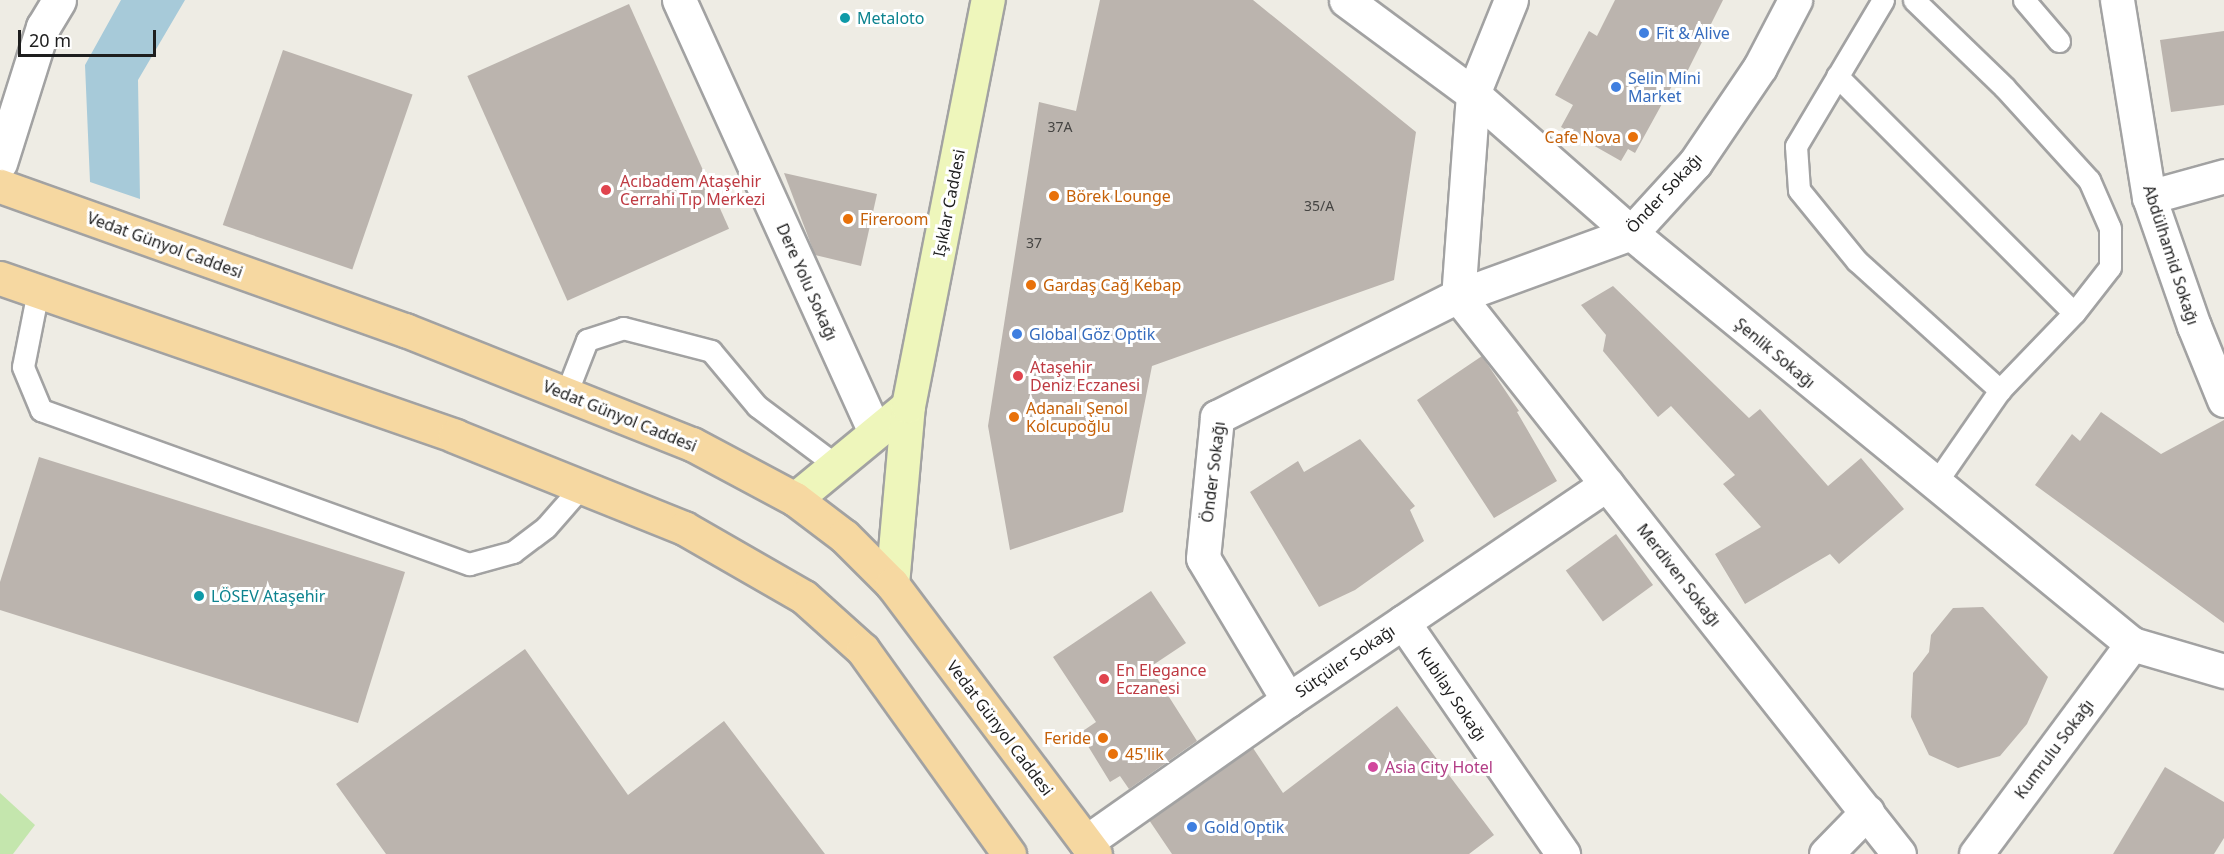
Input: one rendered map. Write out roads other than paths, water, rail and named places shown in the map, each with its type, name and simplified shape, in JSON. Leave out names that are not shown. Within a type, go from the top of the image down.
[{"type":"main road","name":"Vedat Günyol Caddesi","points":[[0,186],[405,330],[692,444],[795,499],[844,536],[892,584],[1090,848]]},
{"type":"main road","points":[[0,278],[455,436],[684,528],[804,597],[863,650],[1001,852]]},
{"type":"street","points":[[0,163],[43,27],[59,0]]},
{"type":"street","name":"Dere Yolu Sokağı","points":[[679,0],[874,432]]},
{"type":"street","name":"Işıklar Caddesi","points":[[892,584],[908,406],[988,0]]},
{"type":"street","name":"Şenlik Sokağı","points":[[1346,0],[1473,94],[1631,233],[2132,644],[2224,671]]},
{"type":"street","points":[[1458,296],[1473,94],[1511,0]]},
{"type":"street","name":"Önder Sokağı","points":[[1288,700],[1203,558],[1217,417],[1458,296],[1631,233],[1695,164],[1761,67],[1794,0]]},
{"type":"street","name":"Abdülhamid Sokağı","points":[[2117,0],[2149,197],[2194,326],[2224,400]]},
{"type":"street","points":[[2149,197],[2224,176]]},
{"type":"street","name":"Merdiven Sokağı","points":[[1458,296],[1899,854]]},
{"type":"street","points":[[795,499],[908,406]]},
{"type":"street","name":"Sütçüler Sokağı","points":[[1090,848],[1288,700],[1607,484]]},
{"type":"street","name":"Kubilay Sokağı","points":[[1403,622],[1549,849]]},
{"type":"street","name":"Kumrulu Sokağı","points":[[1976,854],[2132,644]]},
{"type":"street","points":[[1826,854],[1867,812]]},
{"type":"lane","points":[[1883,0],[1796,147],[1799,190],[1857,261],[2000,390]]},
{"type":"lane","points":[[1914,0],[2004,87],[2089,180],[2110,228],[2110,267],[2074,313],[2000,390],[1935,484]]},
{"type":"lane","points":[[2024,0],[2059,41]]},
{"type":"lane","points":[[1837,76],[2074,313]]},
{"type":"lane","points":[[38,291],[23,367],[41,410],[469,564],[513,552],[546,527],[581,487]]},
{"type":"lane","points":[[566,394],[587,340],[623,328],[711,351],[757,406],[836,465]]},
{"type":"water","points":[[121,0],[185,0],[138,80],[140,199],[90,182],[85,65]]},
{"type":"place","name":"Metaloto","points":[[845,18]]},
{"type":"place","name":"Fit & Alive","points":[[1644,33]]},
{"type":"place","name":"Selin Mini Market","points":[[1616,87]]},
{"type":"place","name":"Cafe Nova","points":[[1633,137]]},
{"type":"place","name":"Acıbadem Ataşehir Cerrahi Tıp Merkezi","points":[[606,190]]},
{"type":"place","name":"Börek Lounge","points":[[1054,196]]},
{"type":"place","name":"Fireroom","points":[[848,219]]},
{"type":"place","name":"Gardaş Cağ Kebap","points":[[1031,285]]},
{"type":"place","name":"Global Göz Optik","points":[[1017,334]]},
{"type":"place","name":"Ataşehir Deniz Eczanesi","points":[[1018,376]]},
{"type":"place","name":"Adanalı Şenol Kolcupoğlu","points":[[1014,417]]},
{"type":"place","name":"LÖSEV Ataşehir","points":[[199,596]]},
{"type":"place","name":"En Elegance Eczanesi","points":[[1104,679]]},
{"type":"place","name":"Feride","points":[[1103,738]]},
{"type":"place","name":"45'lik","points":[[1113,754]]},
{"type":"place","name":"Asia City Hotel","points":[[1373,767]]},
{"type":"place","name":"Gold Optik","points":[[1192,827]]}]
